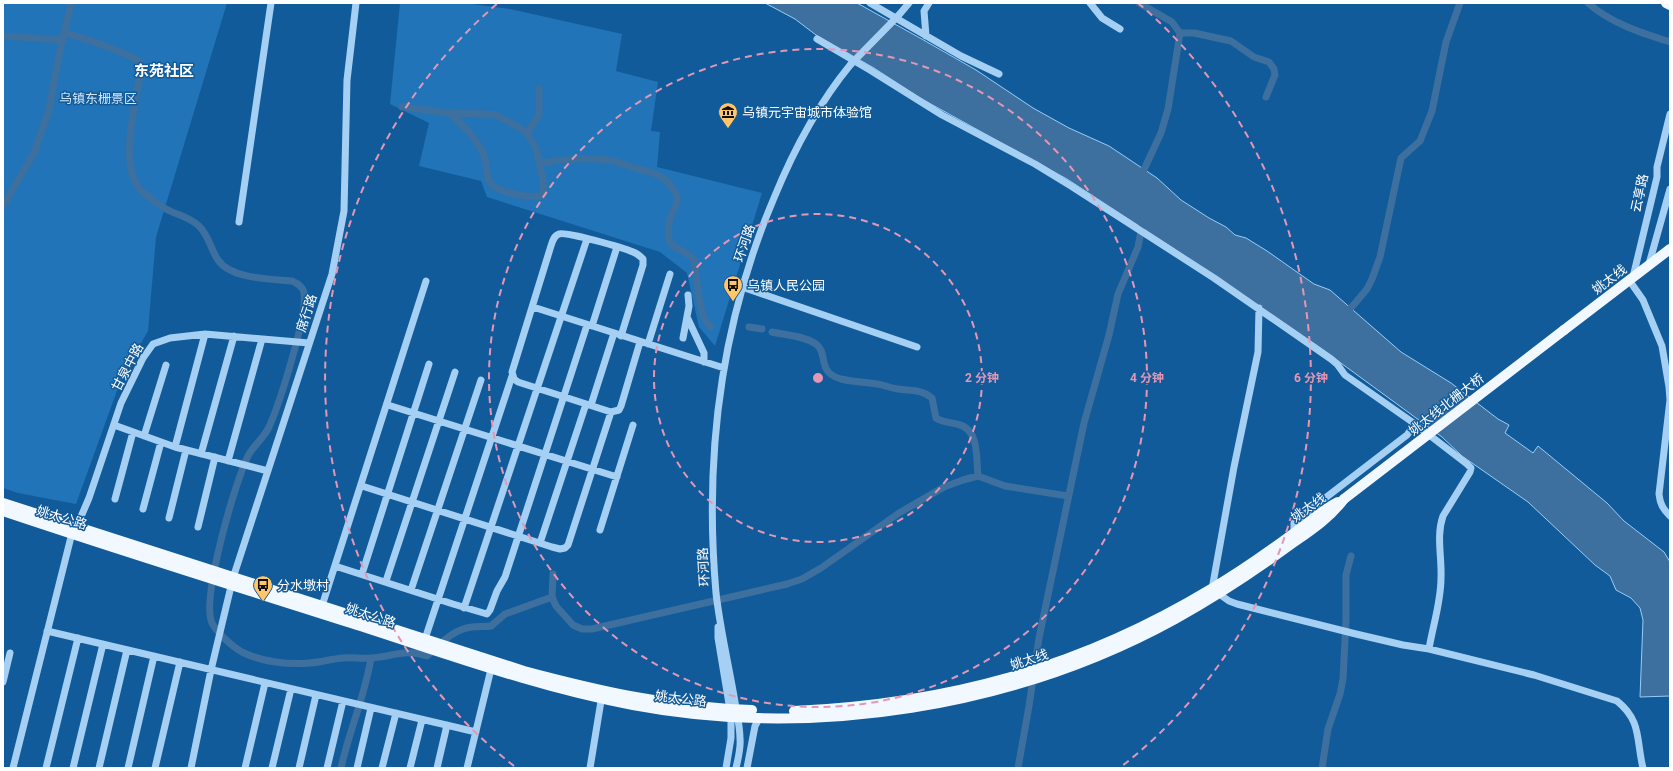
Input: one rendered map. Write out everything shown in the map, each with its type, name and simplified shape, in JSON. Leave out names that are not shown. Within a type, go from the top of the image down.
[{"type":"main road","points":[[1666,3],[1670,5]]},
{"type":"main road","name":"姚太线","points":[[1564,330],[1670,249]]},
{"type":"main road","name":"姚太线北栅大桥","points":[[1344,499],[1564,330]]},
{"type":"main road","name":"姚太线","points":[[1215,591],[1322,512],[1344,499]]},
{"type":"main road","name":"姚太线","points":[[734,713],[760,717],[817,717],[896,710],[950,700],[1050,670],[1082,654],[1126,636],[1262,566],[1317,526],[1336,510],[1344,499]]},
{"type":"main road","name":"姚太公路","points":[[3,503],[74,530],[233,582],[424,642],[455,648],[492,665]]},
{"type":"main road","name":"姚太公路","points":[[3,512],[74,530]]},
{"type":"main road","name":"姚太公路","points":[[424,642],[445,653],[492,665],[524,671],[602,695],[734,713]]},
{"type":"main road","name":"姚太线","points":[[734,713],[877,705],[1013,681]]},
{"type":"street","points":[[239,222],[271,3]]},
{"type":"street","name":"席行路","points":[[191,768],[211,670],[233,582],[306,343],[332,274],[344,211],[347,80],[356,3]]},
{"type":"street","points":[[870,3],[961,56],[999,74]]},
{"type":"street","name":"环河路","points":[[736,768],[741,739],[718,638],[718,606],[713,522],[713,464],[718,406],[736,303],[764,222],[792,156],[821,104],[851,64],[909,3]]},
{"type":"street","points":[[926,36],[924,11],[929,3]]},
{"type":"street","points":[[1090,3],[1102,18],[1120,28]]},
{"type":"street","points":[[816,39],[870,70],[942,115],[1036,164],[1129,223],[1259,308],[1331,359],[1351,379],[1415,424],[1467,464],[1471,468],[1468,477],[1443,516],[1441,523],[1439,534],[1441,578],[1440,590],[1429,649]]},
{"type":"street","name":"云享路","points":[[1631,278],[1656,177],[1656,167],[1670,114]]},
{"type":"street","points":[[1649,264],[1670,189]]},
{"type":"street","points":[[424,642],[512,376],[554,238],[558,234],[563,233],[617,247],[640,255],[643,259],[643,265],[567,462],[540,543]]},
{"type":"street","points":[[464,608],[587,239]]},
{"type":"street","points":[[336,566],[386,581],[464,608],[487,614],[505,577],[564,397],[617,247]]},
{"type":"street","points":[[648,344],[670,274]]},
{"type":"street","points":[[1631,278],[1650,316],[1662,346],[1670,400],[1659,494],[1663,509],[1670,516]]},
{"type":"street","points":[[321,609],[388,405],[426,281]]},
{"type":"street","points":[[742,287],[917,347]]},
{"type":"street","points":[[683,338],[688,319],[690,301],[688,295]]},
{"type":"street","points":[[533,307],[724,368]]},
{"type":"street","points":[[1259,308],[1258,352],[1234,467],[1215,591],[1237,604],[1356,634],[1403,645],[1429,649],[1534,675],[1617,701],[1627,709],[1634,720],[1643,768]]},
{"type":"street","points":[[688,319],[704,353],[704,362]]},
{"type":"street","points":[[175,447],[205,334]]},
{"type":"street","name":"甘泉中路","points":[[13,768],[74,530],[89,498],[121,403],[140,364],[153,344],[170,338],[205,334],[306,343]]},
{"type":"street","points":[[201,454],[234,336]]},
{"type":"street","points":[[228,461],[262,339]]},
{"type":"street","points":[[512,376],[518,382],[611,412],[619,410],[640,342]]},
{"type":"street","points":[[362,574],[429,364]]},
{"type":"street","points":[[144,436],[166,365]]},
{"type":"street","points":[[386,581],[455,372]]},
{"type":"street","points":[[412,590],[481,380]]},
{"type":"street","points":[[388,405],[617,477]]},
{"type":"street","points":[[362,486],[540,543],[560,549],[565,548],[568,545],[611,412]]},
{"type":"street","points":[[1294,534],[1294,523],[1298,519],[1407,435],[1415,424]]},
{"type":"street","points":[[114,425],[175,447],[268,471]]},
{"type":"street","points":[[600,530],[633,425]]},
{"type":"street","points":[[115,499],[133,432]]},
{"type":"street","points":[[143,510],[161,442]]},
{"type":"street","points":[[169,518],[186,450]]},
{"type":"street","points":[[198,527],[215,457]]},
{"type":"street","points":[[47,631],[476,732]]},
{"type":"street","points":[[46,768],[78,638]]},
{"type":"street","points":[[73,768],[102,644]]},
{"type":"street","points":[[99,768],[127,650]]},
{"type":"street","points":[[3,682],[10,653]]},
{"type":"street","points":[[128,768],[154,656]]},
{"type":"street","points":[[155,768],[180,662]]},
{"type":"street","points":[[467,768],[492,665]]},
{"type":"street","points":[[245,768],[265,683]]},
{"type":"street","points":[[272,768],[291,689]]},
{"type":"street","points":[[299,768],[316,695]]},
{"type":"street","points":[[590,768],[602,695]]},
{"type":"street","points":[[327,768],[343,701]]},
{"type":"street","points":[[357,768],[368,707]]},
{"type":"street","points":[[726,768],[734,713]]},
{"type":"street","points":[[382,768],[396,714]]},
{"type":"street","points":[[747,768],[755,726],[760,717]]},
{"type":"street","points":[[410,768],[422,720]]},
{"type":"street","points":[[437,768],[447,726]]},
{"type":"green space","name":"乌镇东栅景区","points":[[3,3],[227,3],[156,237],[148,331],[123,374],[76,504],[18,493],[3,488]]},
{"type":"green space","points":[[400,3],[464,3],[510,9],[622,34],[616,71],[658,82],[651,131],[660,132],[657,167],[762,193],[715,346],[699,327],[687,273],[660,252],[487,197],[481,181],[419,166],[429,123],[390,104]]},
{"type":"shaded area","points":[[765,3],[857,3],[976,70],[1033,108],[1069,128],[1109,146],[1157,178],[1181,200],[1226,227],[1235,235],[1246,238],[1267,251],[1314,284],[1330,290],[1401,352],[1451,383],[1498,419],[1509,425],[1505,433],[1533,453],[1538,446],[1607,503],[1624,521],[1664,552],[1670,562],[1670,696],[1640,697],[1643,620],[1640,608],[1631,598],[1616,590],[1610,576],[1595,565],[1528,502],[1462,456],[1442,437],[1319,347],[1176,250],[1067,179],[920,98],[874,68],[816,35],[795,19]]},
{"type":"waterway","points":[[3,206],[34,153],[49,110],[59,55],[71,3]]},
{"type":"waterway","points":[[1139,3],[1172,22],[1180,33],[1168,109],[1161,133],[1141,176]]},
{"type":"waterway","points":[[1345,315],[1367,289],[1372,279],[1380,257],[1401,158],[1420,141],[1432,111],[1446,42],[1460,3]]},
{"type":"waterway","points":[[1588,3],[1616,22],[1670,42]]},
{"type":"waterway","points":[[64,33],[114,49],[140,62],[141,69],[130,135],[129,153],[131,169],[136,183],[145,194],[164,208],[191,220],[199,226],[205,234],[218,260],[232,271],[252,277],[292,281],[300,286],[304,293],[302,320],[292,360],[274,416],[264,435],[250,452],[242,470],[221,540],[211,590],[210,610],[212,623],[221,635],[242,652],[258,658],[293,664],[343,658],[379,657],[405,653],[427,656],[447,638],[465,628],[491,626],[505,614],[552,597]]},
{"type":"waterway","points":[[1180,33],[1194,33],[1231,41],[1254,57],[1269,62],[1274,69],[1275,75],[1266,97]]},
{"type":"waterway","points":[[3,36],[63,40]]},
{"type":"waterway","points":[[527,133],[539,115],[539,89]]},
{"type":"waterway","points":[[402,107],[449,113],[496,115],[520,128],[527,133],[536,148],[543,180],[544,194],[539,196],[517,195],[509,193],[491,184],[487,176],[486,161],[479,145],[465,128],[449,113]]},
{"type":"waterway","points":[[539,163],[576,159],[604,160],[653,173],[662,177],[669,183],[677,196],[676,205],[668,225],[670,243],[694,260],[703,315],[706,322],[711,327]]},
{"type":"waterway","points":[[1018,768],[1039,638],[1084,423],[1109,335],[1118,294],[1138,247],[1142,226]]},
{"type":"waterway","points":[[749,327],[762,329]]},
{"type":"waterway","points":[[772,332],[800,337],[816,344],[820,348],[828,372],[833,376],[841,379],[877,384],[895,389],[920,392],[928,395],[932,398],[936,418],[944,422],[957,424],[970,432],[977,453],[978,476]]},
{"type":"waterway","points":[[553,574],[552,597],[556,606],[573,625],[582,629],[592,629],[787,584],[802,579],[821,568],[899,513],[944,487],[963,480],[978,476],[1005,486],[1068,496]]},
{"type":"waterway","points":[[1322,768],[1328,729],[1340,694],[1343,679],[1346,620],[1346,575],[1351,556]]},
{"type":"waterway","points":[[341,768],[365,686],[371,658]]},
{"type":"place","name":"乌镇元宇宙城市体验馆","points":[[728,129]]},
{"type":"place","name":"乌镇人民公园","points":[[733,302]]},
{"type":"place","name":"分水墩村","points":[[263,602]]},
{"type":"district","name":"东苑社区","points":[[164,71]]}]
